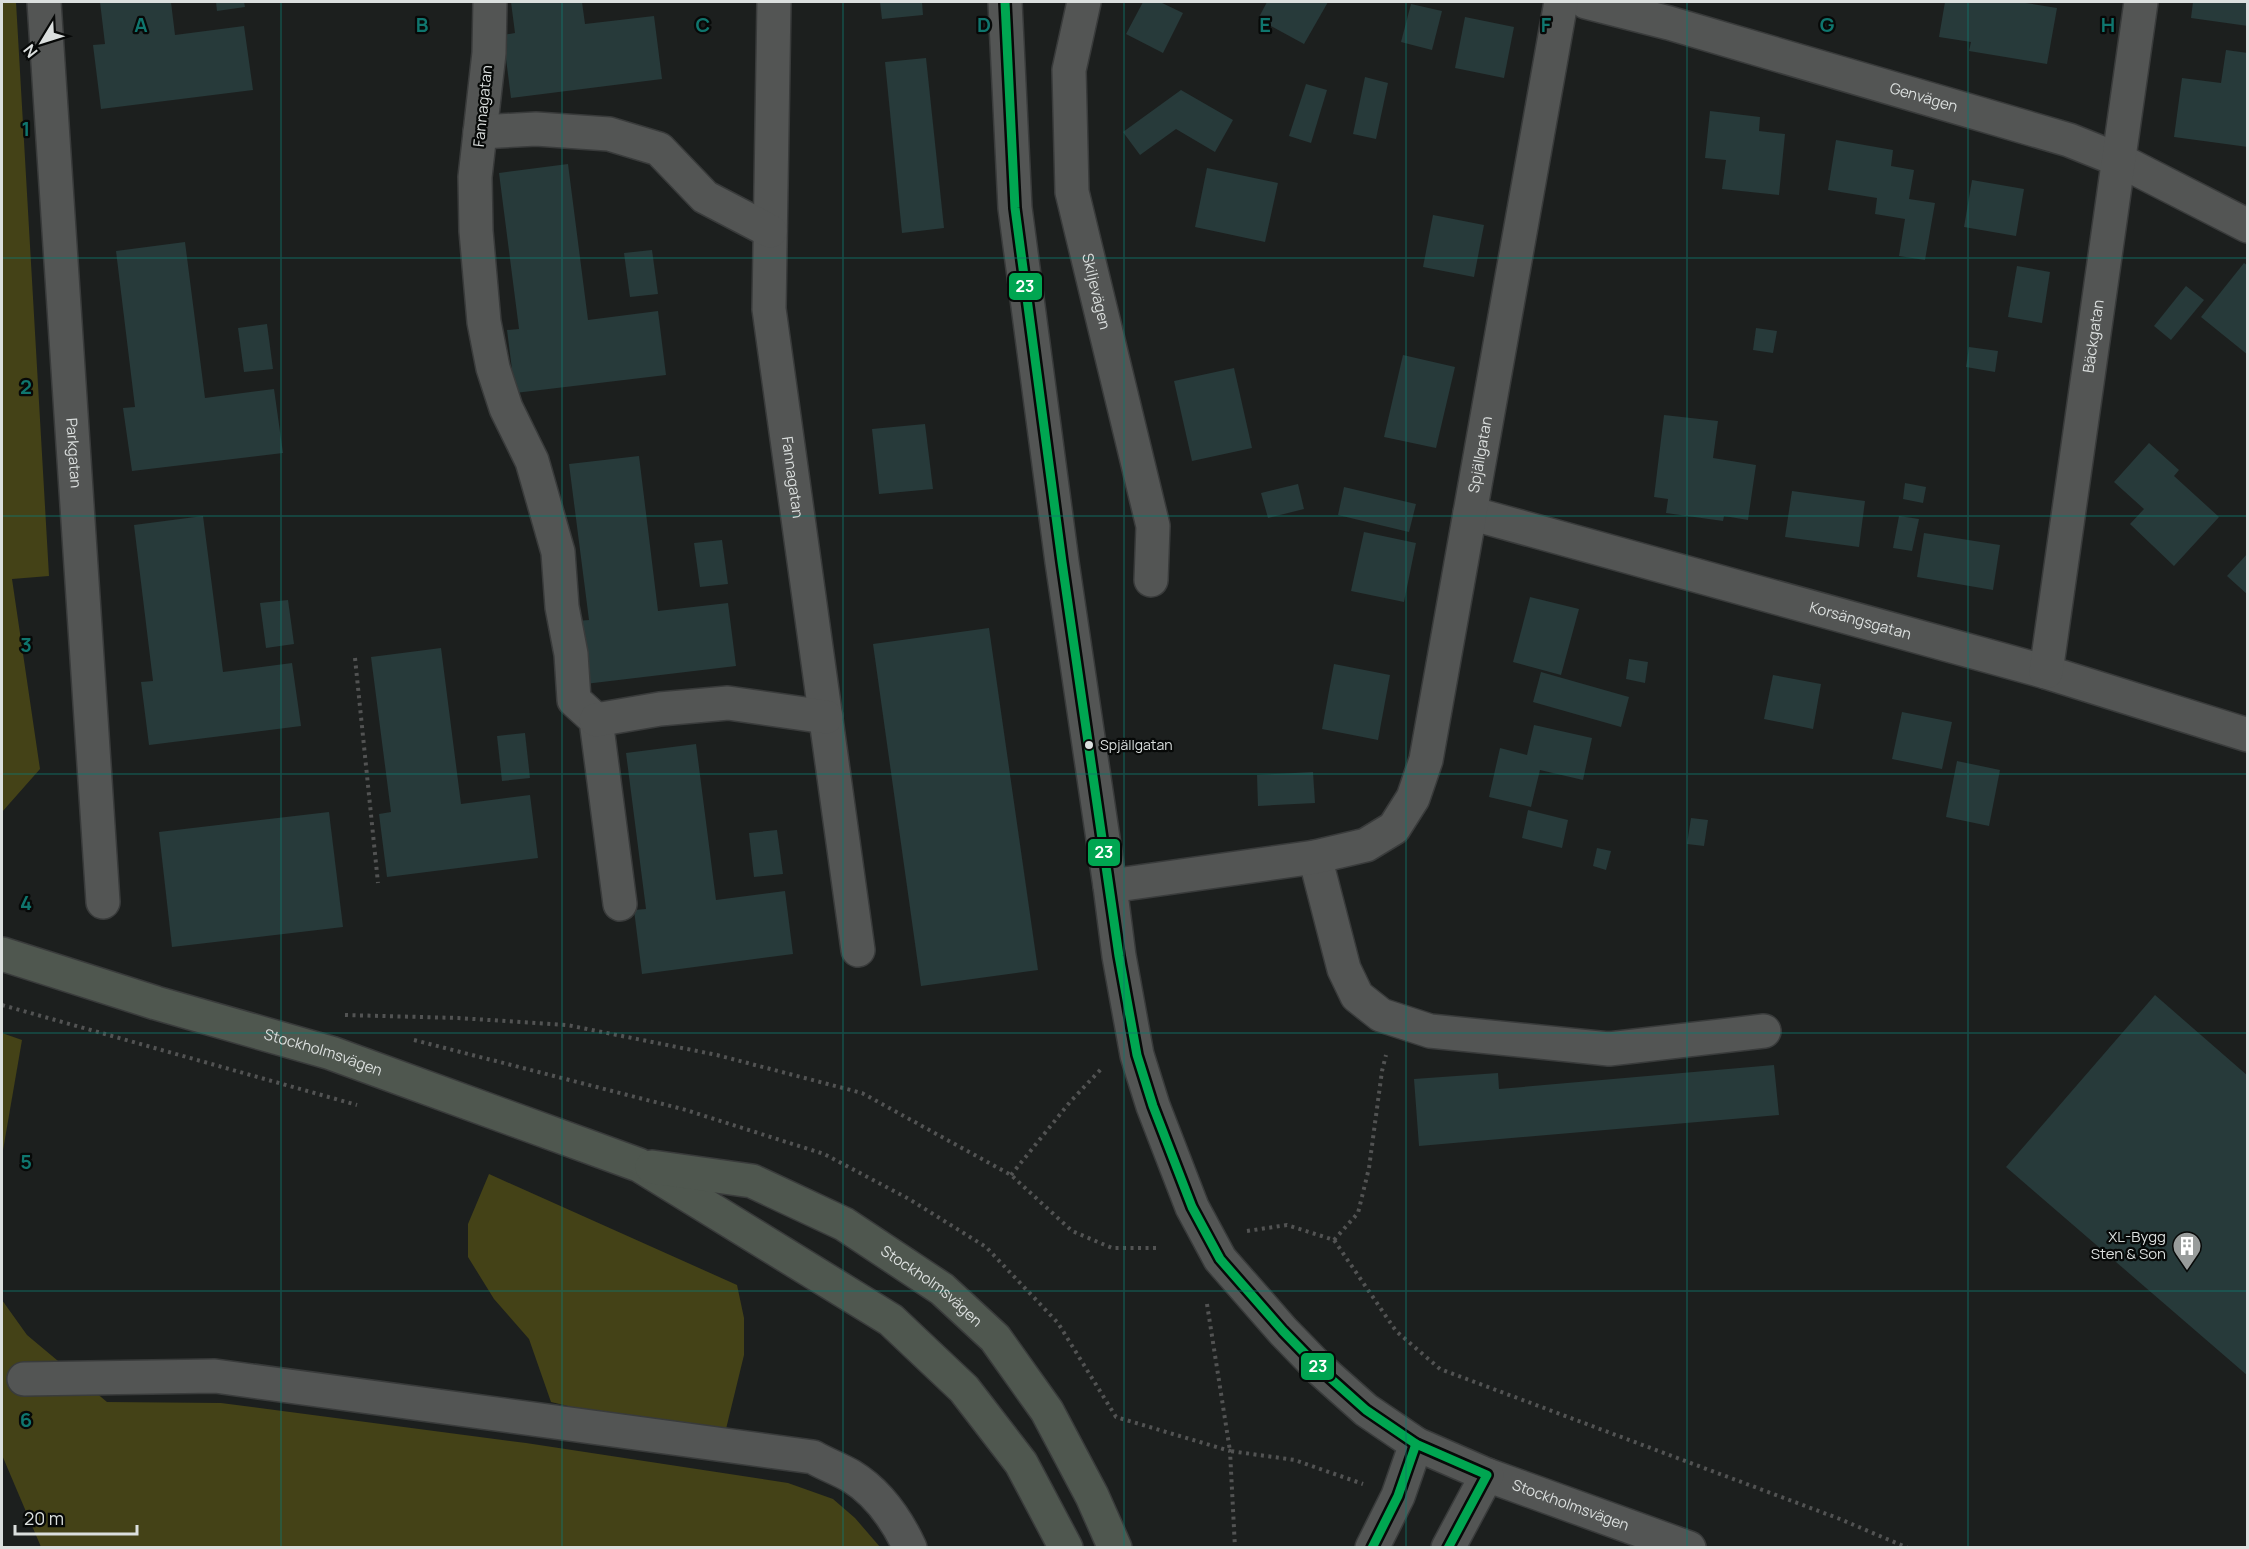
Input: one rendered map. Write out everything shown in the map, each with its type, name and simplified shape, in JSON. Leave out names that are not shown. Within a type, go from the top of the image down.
[{"type":"main road","name":"Stockholmsvägen","points":[[2,954],[156,1003],[331,1053],[639,1165],[891,1320],[964,1389],[1022,1463],[1066,1548]]},
{"type":"main road","name":"Stockholmsvägen","points":[[639,1165],[752,1181],[844,1224],[942,1289],[995,1338],[1047,1411],[1092,1496],[1115,1548]]},
{"type":"street","name":"Parkgatan","points":[[44,2],[103,902]]},
{"type":"street","name":"Fannagatan","points":[[490,2],[489,53],[475,177],[476,231],[484,322],[493,368],[506,408],[532,461],[558,552],[562,607],[571,654],[574,700],[596,720]]},
{"type":"street","name":"Fannagatan","points":[[774,2],[769,309],[858,950]]},
{"type":"street","name":"Stockholmsvägen","points":[[1005,2],[1015,208],[1060,550],[1119,956],[1137,1055],[1153,1106],[1192,1207],[1220,1258],[1275,1323],[1320,1369],[1366,1410],[1416,1444],[1487,1475],[1689,1548]]},
{"type":"street","name":"Skiljevägen","points":[[1084,2],[1069,70],[1072,192],[1153,526],[1150,580]]},
{"type":"street","name":"Spjällgatan","points":[[1110,886],[1315,857],[1366,845],[1394,828],[1413,798],[1426,760],[1561,2]]},
{"type":"street","name":"Genvägen","points":[[1586,2],[1671,12],[2069,140],[2119,160],[2247,226]]},
{"type":"street","name":"Bäckgatan","points":[[2046,672],[2141,2]]},
{"type":"street","points":[[480,132],[536,129],[609,134],[659,149],[705,197],[770,231]]},
{"type":"street","name":"Korsängsgatan","points":[[1470,513],[2046,672],[2247,735]]},
{"type":"street","points":[[620,904],[596,720],[660,709],[728,703],[826,717]]},
{"type":"street","points":[[1315,857],[1344,969],[1358,996],[1381,1015],[1430,1031],[1609,1049],[1764,1031]]},
{"type":"street","points":[[24,1379],[215,1376],[813,1457],[852,1477],[881,1502],[904,1535],[910,1548]]},
{"type":"street","points":[[1372,1548],[1398,1496],[1416,1444]]},
{"type":"street","points":[[1448,1548],[1487,1475]]},
{"type":"path","points":[[355,658],[378,883]]},
{"type":"path","points":[[2,1005],[364,1107]]},
{"type":"path","points":[[343,1015],[458,1018],[567,1026],[717,1055],[862,1093],[1011,1175],[1072,1231],[1112,1248],[1157,1248]]},
{"type":"path","points":[[1334,1240],[1358,1213],[1369,1168],[1382,1071],[1396,1020]]},
{"type":"path","points":[[1011,1175],[1070,1102],[1107,1063]]},
{"type":"path","points":[[1245,1231],[1287,1225],[1334,1240],[1396,1331],[1440,1369],[1840,1519],[1908,1548]]},
{"type":"shaded area","points":[[2,2],[16,2],[49,576],[12,579],[40,769],[2,812]]},
{"type":"shaded area","points":[[2,1033],[22,1040],[2,1156]]},
{"type":"shaded area","points":[[489,1174],[737,1285],[744,1318],[744,1355],[726,1429],[597,1413],[551,1402],[529,1339],[494,1299],[468,1257],[468,1224]]},
{"type":"shaded area","points":[[2,1300],[27,1335],[107,1402],[221,1403],[526,1443],[788,1483],[833,1499],[855,1518],[880,1547],[41,1547],[2,1455]]},
{"type":"building","points":[[100,2],[171,2],[175,35],[244,26],[253,90],[101,109],[93,45],[105,44]]},
{"type":"building","points":[[216,2],[244,2],[245,7],[217,11]]},
{"type":"building","points":[[511,2],[582,2],[585,24],[654,16],[662,79],[511,98],[503,35],[515,33]]},
{"type":"building","points":[[880,2],[922,2],[923,15],[882,19]]},
{"type":"building","points":[[1143,2],[1160,2],[1183,13],[1163,53],[1126,34]]},
{"type":"building","points":[[1267,2],[1328,2],[1304,44],[1258,19]]},
{"type":"building","points":[[1945,2],[2019,2],[2057,8],[2047,64],[1969,51],[1971,42],[1939,37]]},
{"type":"building","points":[[2193,2],[2248,2],[2248,26],[2191,18]]},
{"type":"building","points":[[1411,4],[1442,11],[1432,50],[1401,42]]},
{"type":"building","points":[[1465,17],[1514,27],[1504,78],[1455,68]]},
{"type":"building","points":[[2226,50],[2248,53],[2248,147],[2174,137],[2182,78],[2221,83]]},
{"type":"building","points":[[926,58],[944,228],[902,233],[885,62]]},
{"type":"building","points":[[1365,77],[1388,83],[1376,139],[1353,134]]},
{"type":"building","points":[[1306,84],[1327,90],[1311,143],[1289,136]]},
{"type":"building","points":[[1181,90],[1233,120],[1215,152],[1176,129],[1140,155],[1123,132]]},
{"type":"building","points":[[1710,111],[1760,117],[1759,131],[1785,134],[1779,195],[1722,189],[1726,160],[1705,158]]},
{"type":"building","points":[[1836,140],[1893,150],[1891,166],[1914,170],[1909,199],[1935,203],[1925,260],[1899,256],[1905,219],[1875,214],[1877,198],[1828,190]]},
{"type":"building","points":[[568,164],[588,320],[658,311],[666,375],[515,393],[507,330],[519,329],[499,173]]},
{"type":"building","points":[[1207,168],[1278,183],[1265,242],[1195,227]]},
{"type":"building","points":[[1972,180],[2024,189],[2016,236],[1964,227]]},
{"type":"building","points":[[1433,215],[1484,225],[1474,277],[1423,267]]},
{"type":"building","points":[[185,242],[205,398],[274,389],[283,453],[132,471],[123,408],[135,407],[116,251]]},
{"type":"building","points":[[652,250],[658,294],[630,297],[624,253]]},
{"type":"building","points":[[2244,263],[2248,266],[2248,355],[2201,317]]},
{"type":"building","points":[[2017,266],[2050,272],[2042,323],[2008,317]]},
{"type":"building","points":[[2186,286],[2204,300],[2171,340],[2154,326]]},
{"type":"building","points":[[267,324],[273,369],[244,372],[238,328]]},
{"type":"building","points":[[1756,328],[1777,331],[1773,353],[1753,350]]},
{"type":"building","points":[[1969,347],[1998,351],[1995,372],[1966,367]]},
{"type":"building","points":[[1403,355],[1455,367],[1436,448],[1384,437]]},
{"type":"building","points":[[1234,368],[1252,448],[1192,461],[1174,381]]},
{"type":"building","points":[[1664,415],[1718,421],[1713,458],[1756,465],[1748,520],[1724,516],[1723,521],[1666,513],[1668,499],[1654,497]]},
{"type":"building","points":[[925,424],[933,489],[879,494],[872,429]]},
{"type":"building","points":[[2149,443],[2179,470],[2174,476],[2219,517],[2174,566],[2130,524],[2144,509],[2114,482]]},
{"type":"building","points":[[639,456],[658,611],[728,603],[736,666],[585,684],[577,621],[589,620],[569,464]]},
{"type":"building","points":[[1905,483],[1926,487],[1923,503],[1903,499]]},
{"type":"building","points":[[1298,484],[1304,509],[1268,518],[1261,493]]},
{"type":"building","points":[[1344,487],[1416,504],[1409,532],[1338,515]]},
{"type":"building","points":[[1792,491],[1865,501],[1859,547],[1785,537]]},
{"type":"building","points":[[203,516],[223,672],[292,663],[301,726],[149,745],[141,682],[153,681],[134,525]]},
{"type":"building","points":[[1899,516],[1919,519],[1912,551],[1893,548]]},
{"type":"building","points":[[1364,532],[1416,543],[1404,602],[1351,591]]},
{"type":"building","points":[[1924,533],[2000,545],[1993,590],[1917,577]]},
{"type":"building","points":[[722,540],[728,584],[700,587],[694,543]]},
{"type":"building","points":[[2248,553],[2248,595],[2227,576]]},
{"type":"building","points":[[1530,597],[1579,609],[1561,675],[1513,662]]},
{"type":"building","points":[[288,600],[294,644],[266,648],[260,603]]},
{"type":"building","points":[[989,628],[1038,970],[921,986],[873,644]]},
{"type":"building","points":[[441,648],[461,804],[530,795],[538,858],[387,877],[379,814],[391,812],[371,657]]},
{"type":"building","points":[[1629,659],[1648,662],[1645,683],[1626,679]]},
{"type":"building","points":[[1334,664],[1390,675],[1378,740],[1322,729]]},
{"type":"building","points":[[1541,672],[1629,697],[1621,727],[1533,702]]},
{"type":"building","points":[[1773,675],[1821,684],[1813,729],[1764,719]]},
{"type":"building","points":[[1902,712],[1952,722],[1942,769],[1892,759]]},
{"type":"building","points":[[1534,725],[1592,738],[1583,780],[1540,770],[1531,807],[1489,797],[1500,748],[1527,755]]},
{"type":"building","points":[[525,733],[530,778],[502,781],[497,736]]},
{"type":"building","points":[[696,744],[716,900],[785,891],[793,954],[642,974],[634,910],[646,909],[626,753]]},
{"type":"building","points":[[1957,761],[2000,770],[1989,826],[1946,817]]},
{"type":"building","points":[[1313,772],[1315,803],[1258,806],[1257,775]]},
{"type":"building","points":[[1528,810],[1568,820],[1562,848],[1522,838]]},
{"type":"building","points":[[329,812],[343,927],[172,947],[159,832]]},
{"type":"building","points":[[1691,818],[1708,820],[1704,846],[1687,844]]},
{"type":"building","points":[[777,830],[783,874],[754,877],[749,833]]},
{"type":"building","points":[[1597,848],[1611,851],[1606,870],[1593,866]]},
{"type":"building","name":"XL-Bygg Sten & Son","points":[[2155,995],[2248,1076],[2248,1376],[2006,1167]]},
{"type":"building","points":[[1774,1065],[1779,1115],[1419,1146],[1414,1079],[1498,1073],[1499,1089]]},
{"type":"transit line","name":"23","points":[[1005,2],[1015,208],[1062,562],[1119,956],[1137,1055],[1153,1106],[1192,1207],[1220,1259],[1283,1331],[1320,1369],[1366,1410],[1416,1444],[1487,1475],[1448,1548]]},
{"type":"transit line","name":"23","points":[[1372,1548],[1398,1496],[1416,1444]]},
{"type":"place","name":"Spjällgatan","points":[[1089,745]]},
{"type":"place","name":"XL-Bygg Sten & Son","points":[[2187,1272]]}]
